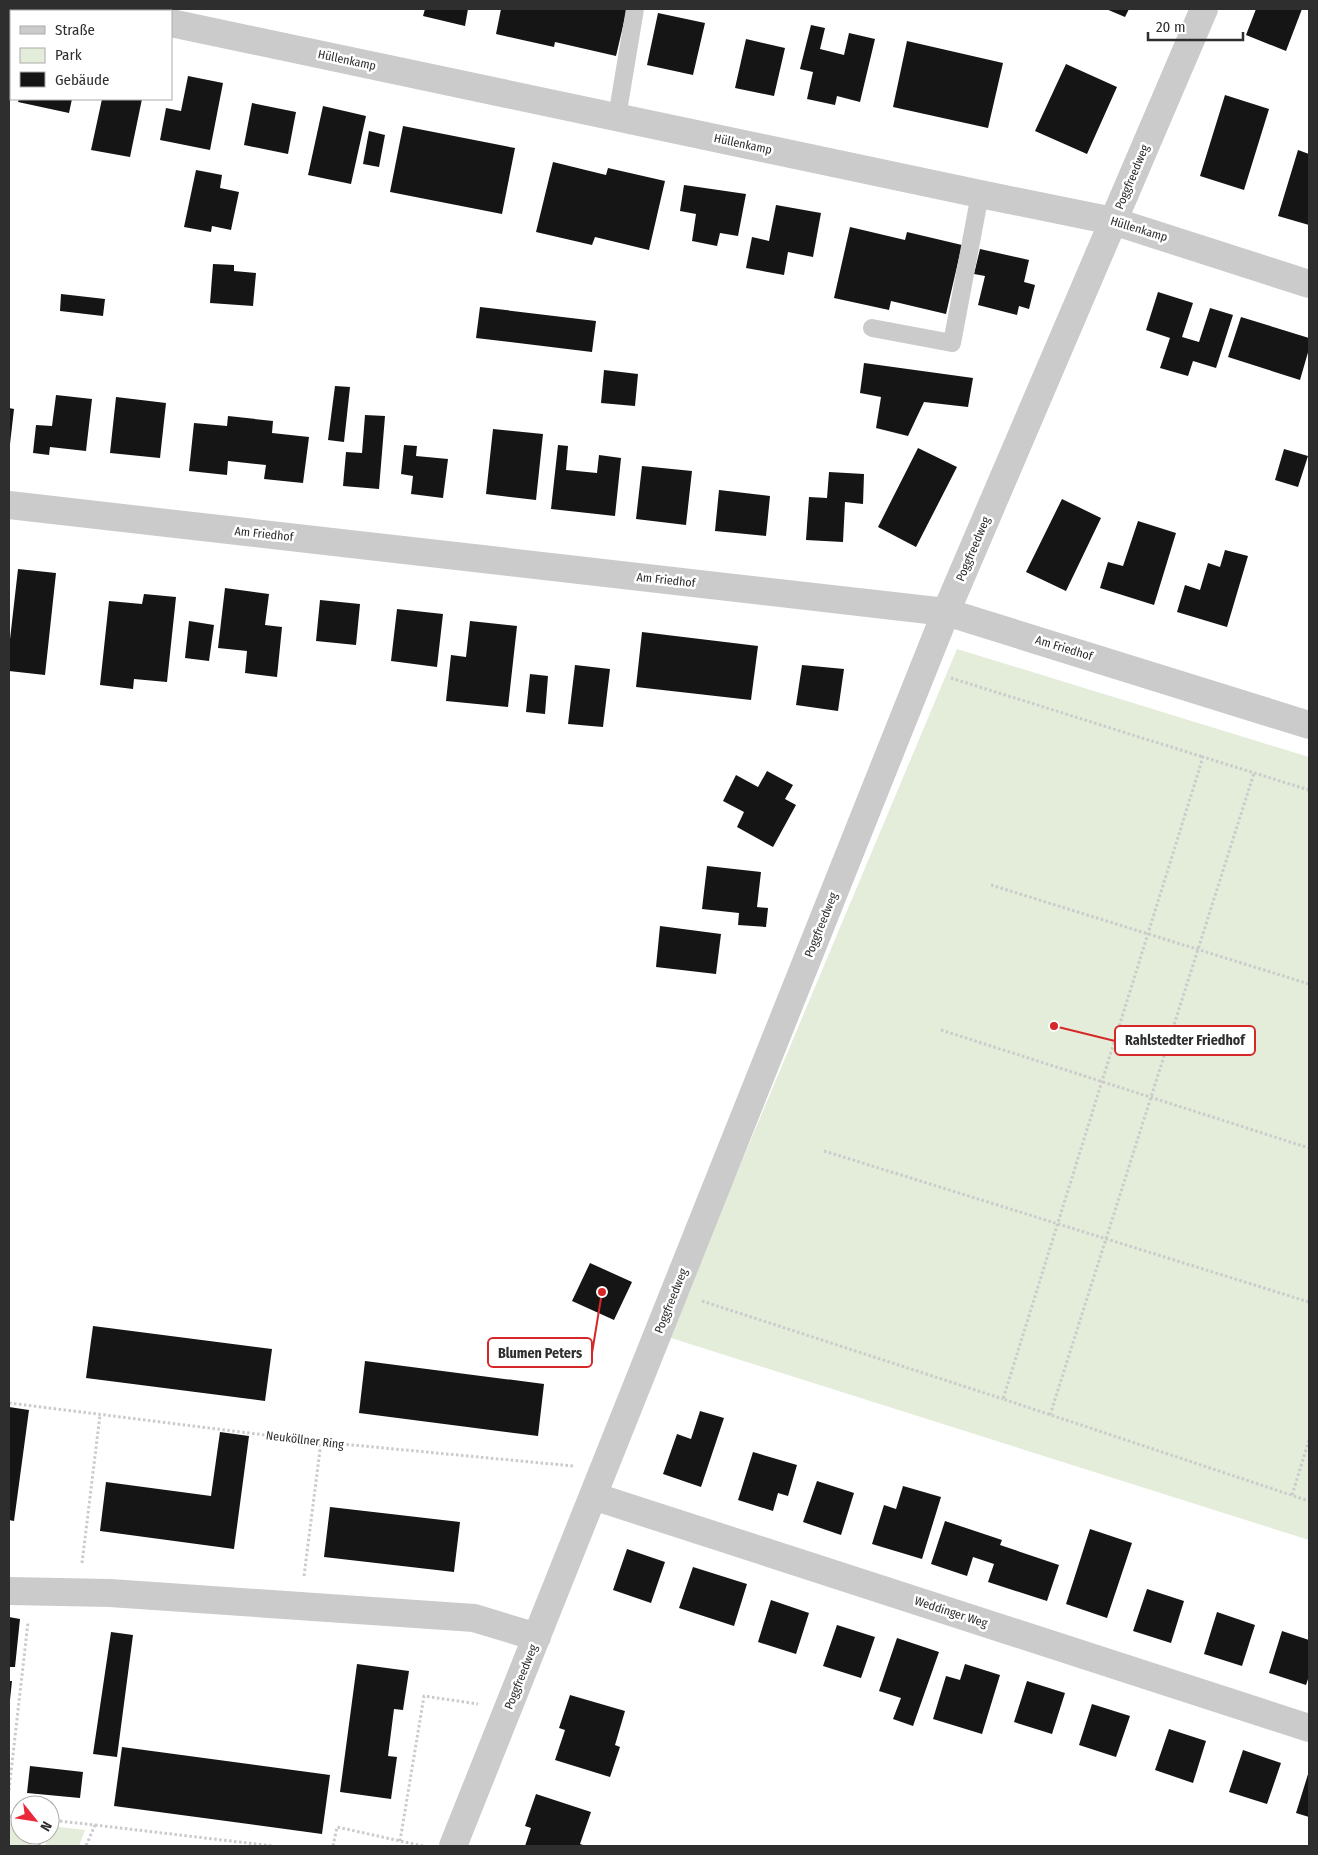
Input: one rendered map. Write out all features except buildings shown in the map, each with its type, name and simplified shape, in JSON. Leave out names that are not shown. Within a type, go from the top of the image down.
[{"type":"street","name":"Poggfreedweg","points":[[453,1846],[946,612],[1204,9]]},
{"type":"street","name":"Hüllenkamp","points":[[172,23],[1114,221],[1309,284]]},
{"type":"street","name":"Am Friedhof","points":[[9,505],[946,612],[1309,725]]},
{"type":"street","name":"Weddinger Weg","points":[[598,1484],[1309,1728]]},
{"type":"street","points":[[9,1591],[110,1593],[474,1618],[537,1637]]},
{"type":"lane","points":[[617,117],[635,9]]},
{"type":"lane","points":[[872,328],[952,343],[980,194]]},
{"type":"path","points":[[924,668],[1309,790]]},
{"type":"path","points":[[1003,1400],[1203,757]]},
{"type":"path","points":[[1050,1415],[1254,773]]},
{"type":"path","points":[[991,885],[1309,984]]},
{"type":"path","points":[[941,1030],[1309,1148]]},
{"type":"path","points":[[824,1151],[1309,1302]]},
{"type":"path","points":[[674,1293],[1309,1500]]},
{"type":"path","name":"Neuköllner Ring","points":[[9,1403],[321,1442],[566,1465],[598,1484]]},
{"type":"path","points":[[81,1572],[100,1414]]},
{"type":"path","points":[[1292,1495],[1309,1440]]},
{"type":"path","points":[[303,1584],[321,1442]]},
{"type":"path","points":[[9,1790],[28,1618]]},
{"type":"path","points":[[400,1841],[424,1696],[508,1708]]},
{"type":"path","points":[[60,1821],[273,1846]]},
{"type":"path","points":[[86,1846],[95,1825]]},
{"type":"path","points":[[333,1846],[337,1827],[423,1846]]},
{"type":"green space","points":[[957,649],[1309,757],[1309,1540],[668,1337]]},
{"type":"green space","points":[[9,1823],[10,1845],[31,1845],[9,1846]]},
{"type":"green space","points":[[60,1827],[85,1830],[79,1846],[45,1846],[60,1845]]},
{"type":"place","name":"Rahlstedter Friedhof","points":[[1054,1026]]},
{"type":"place","name":"Blumen Peters","points":[[602,1292]]}]
